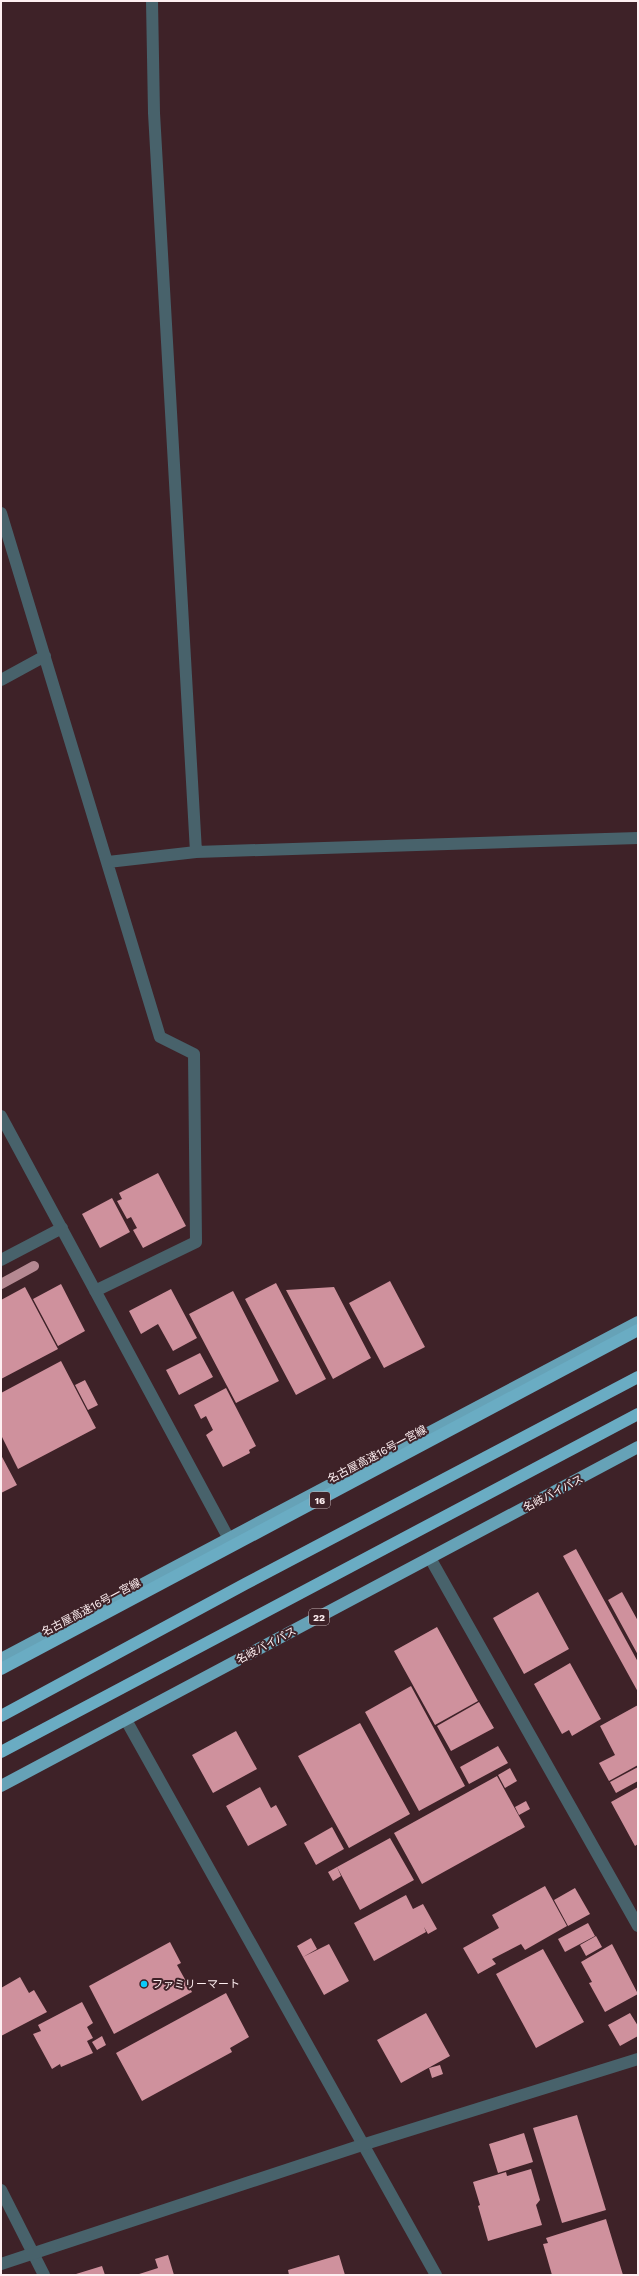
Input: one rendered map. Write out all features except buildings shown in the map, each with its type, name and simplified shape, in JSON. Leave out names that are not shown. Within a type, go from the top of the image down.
[{"type":"highway","points":[[1,1660],[638,1322]]},
{"type":"highway","name":"名古屋高速16号一宮線","points":[[1,1669],[638,1330]]},
{"type":"highway","points":[[1,1716],[238,1588],[638,1376]]},
{"type":"highway","points":[[1,1752],[638,1414]]},
{"type":"highway","name":"名岐バイパス","points":[[1,1786],[638,1447]]},
{"type":"street","points":[[152,1],[154,113],[196,852]]},
{"type":"street","points":[[1,513],[160,1037],[194,1054],[196,1242],[95,1291]]},
{"type":"street","points":[[1,680],[45,656]]},
{"type":"street","points":[[108,862],[196,852],[638,838]]},
{"type":"street","points":[[1,1116],[229,1539]]},
{"type":"street","points":[[1,1260],[62,1228]]},
{"type":"street","points":[[430,1558],[638,1926]]},
{"type":"street","points":[[126,1720],[362,2145],[436,2275]]},
{"type":"street","points":[[1,2264],[362,2145],[638,2059]]},
{"type":"street","points":[[1,2190],[35,2254],[44,2275]]},
{"type":"waterway","points":[[1,1284],[34,1266]]},
{"type":"place","name":"ファミリーマート","points":[[144,1984]]}]
